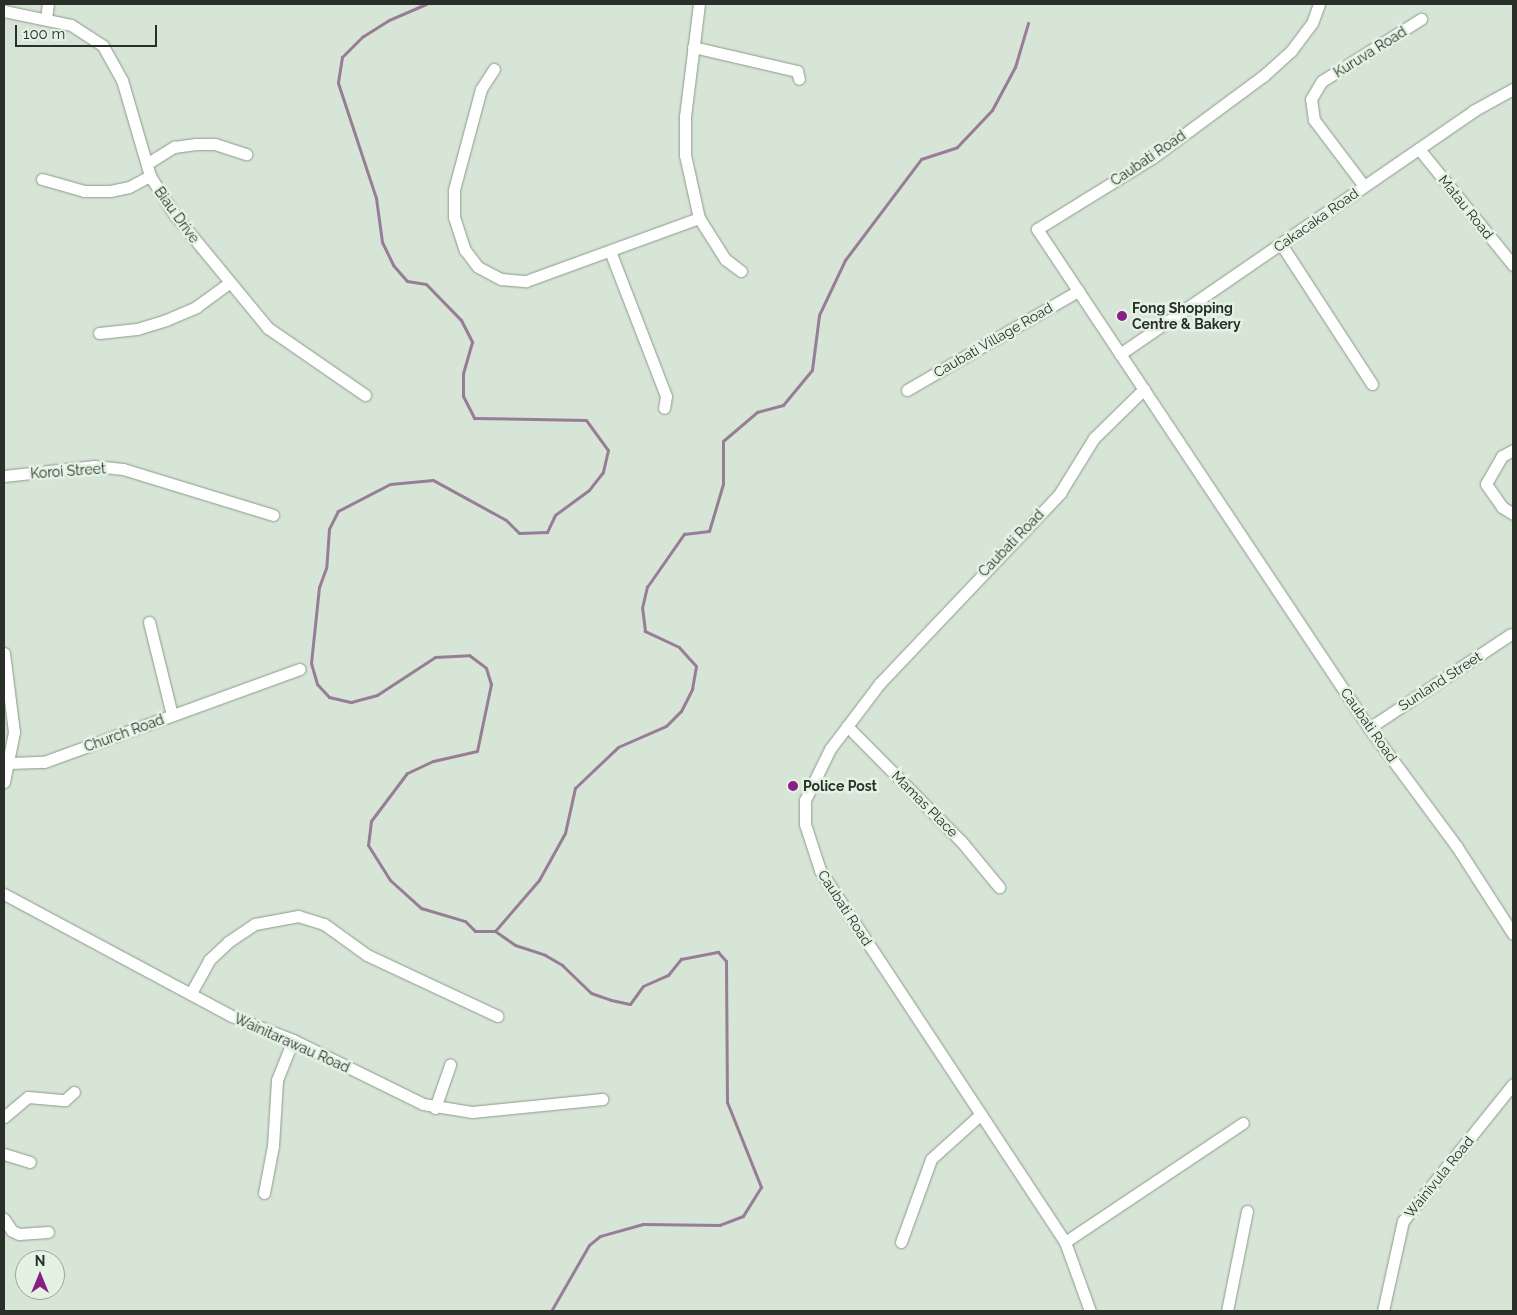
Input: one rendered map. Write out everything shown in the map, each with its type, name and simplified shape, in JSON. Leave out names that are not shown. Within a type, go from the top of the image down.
[{"type":"street","points":[[46,18],[48,4]]},
{"type":"street","points":[[699,4],[685,155],[699,218],[725,259],[741,271]]},
{"type":"street","name":"Caubati Road","points":[[1319,4],[1312,23],[1291,51],[1263,76],[1152,158],[1037,229],[1369,728],[1457,847],[1513,934]]},
{"type":"street","name":"Biau Drive","points":[[4,11],[46,18],[90,34],[103,46],[122,80],[148,163],[150,176],[174,214],[268,328],[366,395]]},
{"type":"street","name":"Kuruva Road","points":[[1364,186],[1314,120],[1311,98],[1322,81],[1421,20]]},
{"type":"street","points":[[694,47],[796,70],[799,79]]},
{"type":"street","points":[[494,69],[481,89],[454,190],[454,217],[465,250],[478,266],[501,279],[526,281],[699,218]]},
{"type":"street","name":"Cakacaka Road","points":[[1120,354],[1364,186],[1513,88]]},
{"type":"street","points":[[148,163],[174,147],[196,144],[215,144],[246,154]]},
{"type":"street","name":"Matau Road","points":[[1419,149],[1513,265]]},
{"type":"street","points":[[42,179],[84,191],[110,191],[129,187],[150,176]]},
{"type":"street","points":[[1281,244],[1372,384]]},
{"type":"street","points":[[610,251],[666,396],[664,408]]},
{"type":"street","points":[[100,333],[137,329],[166,320],[196,307],[229,283]]},
{"type":"street","name":"Caubati Village Road","points":[[908,390],[1078,291]]},
{"type":"street","name":"Caubati Road","points":[[1090,1311],[1066,1242],[820,870],[809,844],[805,800],[815,773],[886,676],[1060,493],[1094,438],[1144,389]]},
{"type":"street","points":[[1513,450],[1502,456],[1486,484],[1502,507],[1513,514]]},
{"type":"street","name":"Koroi Street","points":[[4,476],[94,466],[123,468],[190,486],[273,515]]},
{"type":"street","points":[[149,622],[172,715]]},
{"type":"street","name":"Sunland Street","points":[[1369,728],[1511,634]]},
{"type":"street","points":[[4,653],[10,763],[4,782]]},
{"type":"street","name":"Church Road","points":[[10,763],[44,762],[300,669]]},
{"type":"street","name":"Mamas Place","points":[[848,726],[961,841],[999,887]]},
{"type":"street","name":"Wainitarawau Road","points":[[4,894],[232,1016],[293,1040],[436,1108],[472,1112],[602,1099]]},
{"type":"street","points":[[191,993],[210,960],[228,942],[255,924],[298,916],[324,924],[367,955],[497,1016]]},
{"type":"street","points":[[264,1193],[273,1146],[277,1080],[293,1040]]},
{"type":"street","points":[[436,1108],[450,1065]]},
{"type":"street","name":"Wainivula Road","points":[[1383,1311],[1403,1221],[1513,1084]]},
{"type":"street","points":[[4,1117],[35,1095],[65,1100],[74,1092]]},
{"type":"street","points":[[901,1242],[931,1159],[981,1114]]},
{"type":"street","points":[[1066,1242],[1243,1123]]},
{"type":"street","points":[[4,1154],[30,1162]]},
{"type":"street","points":[[1227,1311],[1247,1211]]},
{"type":"street","points":[[4,1219],[12,1232],[19,1234],[48,1232]]},
{"type":"waterway","points":[[426,4],[389,20],[363,36],[342,57],[338,83],[376,198],[382,242],[393,265],[407,281],[426,284],[461,320],[472,342],[463,373],[463,396],[474,418],[586,420],[608,450],[603,472],[589,490],[555,515],[547,532],[519,533],[506,520],[433,480],[390,484],[338,511],[329,529],[326,568],[319,587],[311,663],[317,684],[329,697],[351,702],[377,695],[435,657],[469,655],[486,668],[491,684],[477,751],[433,761],[407,773],[371,821],[368,845],[390,880],[421,908],[465,921],[475,931],[495,931],[515,945],[545,955],[562,965],[591,993],[611,1000],[630,1004],[643,986],[668,975],[681,959],[718,952],[726,961],[727,1102],[761,1187],[743,1216],[720,1225],[643,1224],[600,1236],[589,1245],[551,1311]]},
{"type":"waterway","points":[[495,931],[539,880],[565,833],[575,788],[618,747],[666,726],[681,711],[692,689],[696,666],[679,647],[645,631],[642,608],[647,587],[684,534],[709,531],[723,484],[723,441],[757,412],[783,405],[812,370],[819,315],[845,260],[921,159],[957,147],[992,110],[1015,67],[1028,23]]},
{"type":"place","name":"Fong Shopping Centre & Bakery","points":[[1122,316]]},
{"type":"place","name":"Police Post","points":[[793,786]]}]
